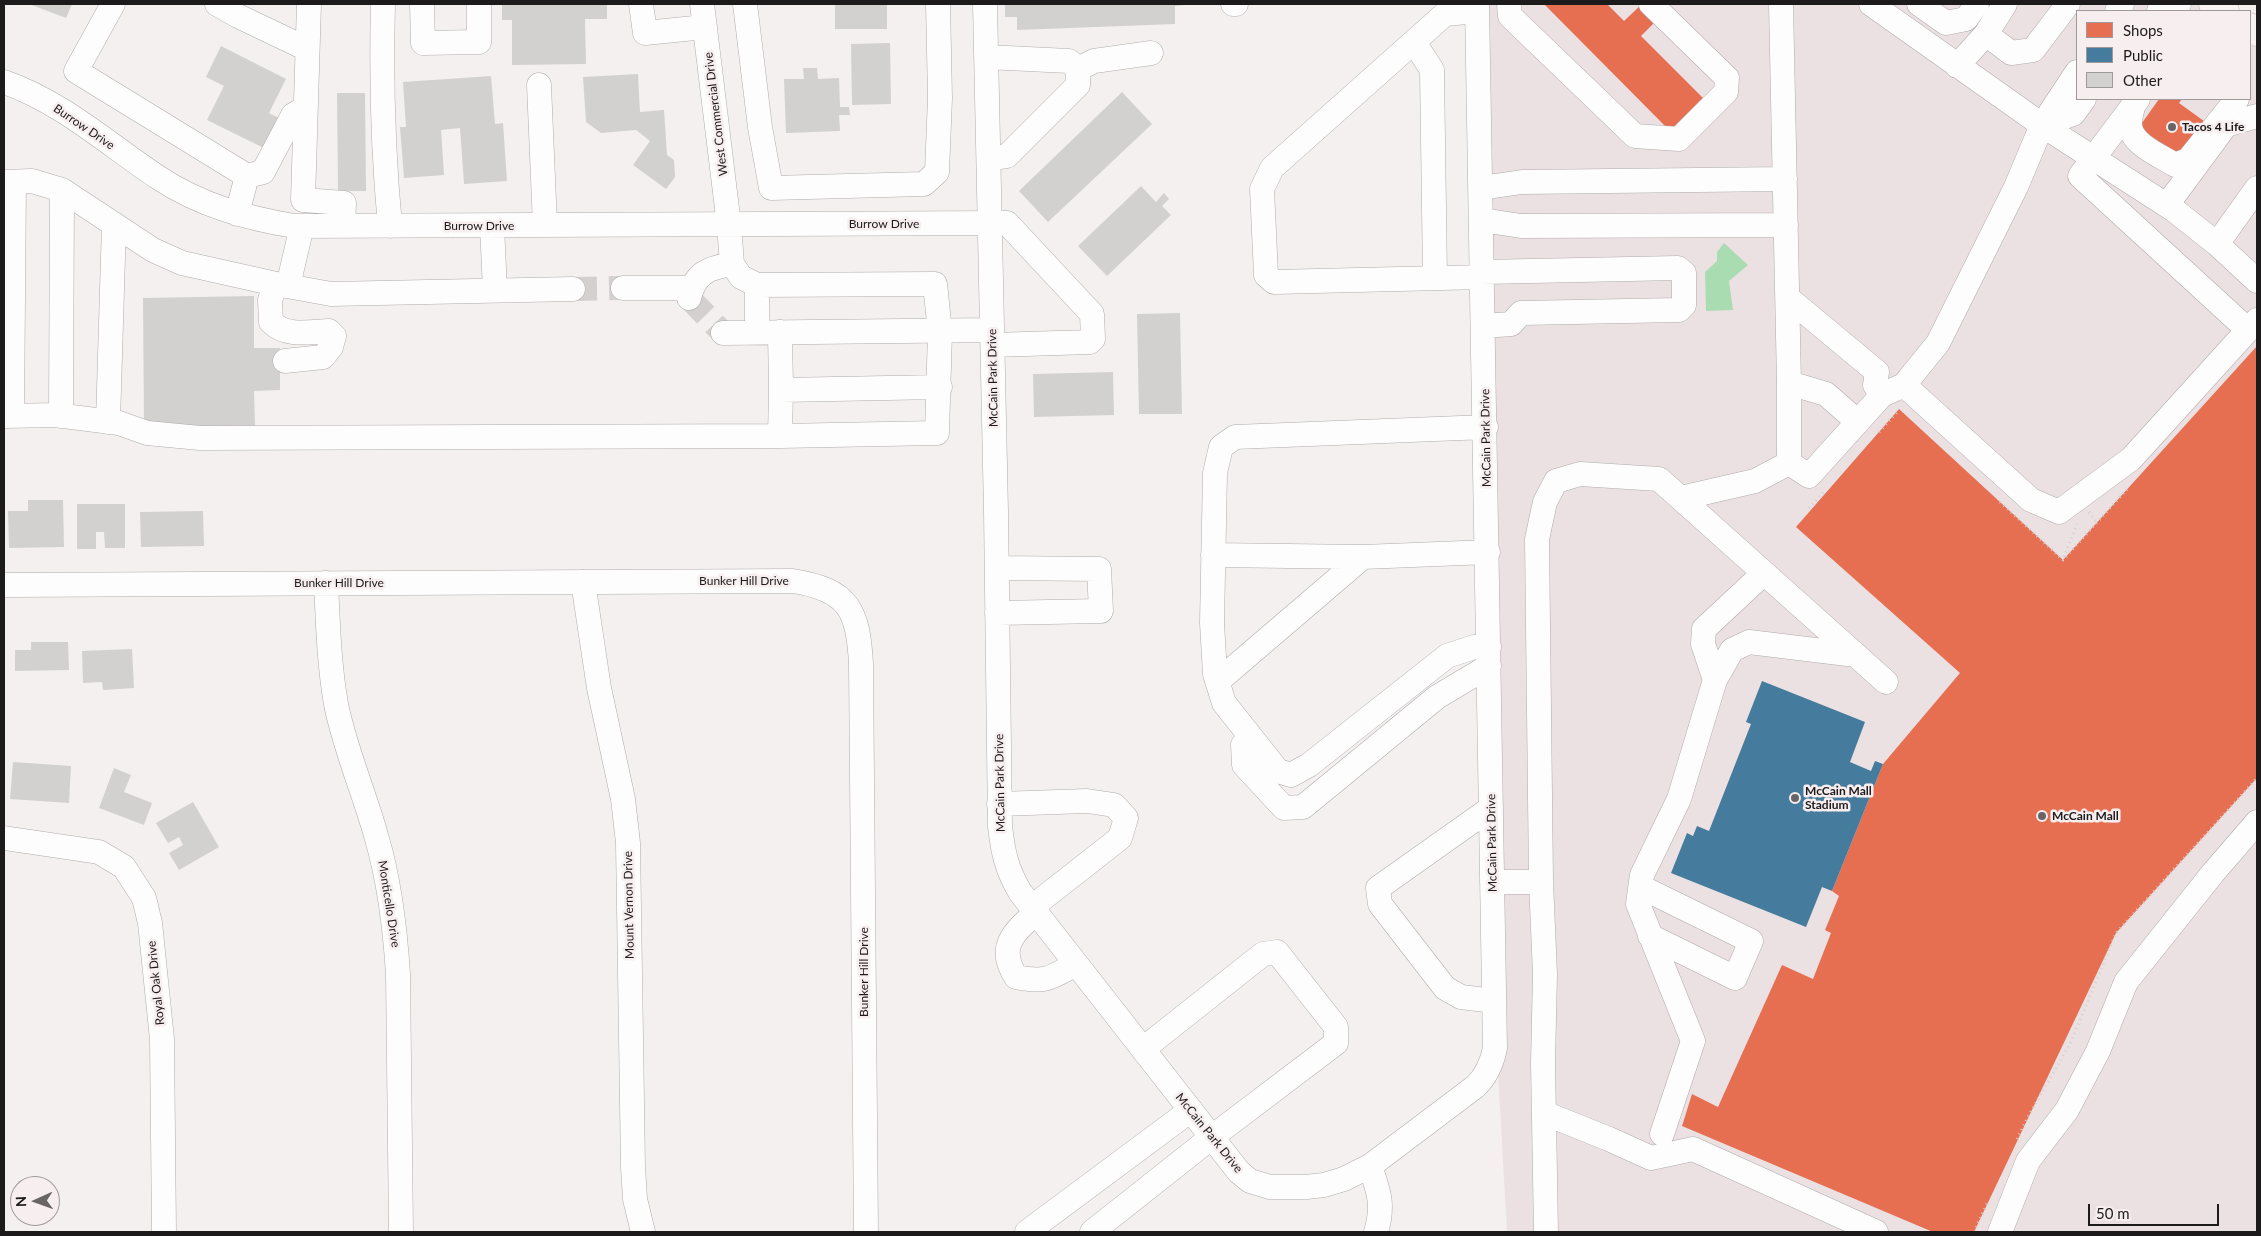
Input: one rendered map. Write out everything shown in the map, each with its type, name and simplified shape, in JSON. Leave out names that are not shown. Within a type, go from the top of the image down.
[{"type":"street","points":[[113,4],[76,71],[248,176],[263,172],[294,116],[305,108]]},
{"type":"street","points":[[217,4],[307,48]]},
{"type":"street","points":[[309,4],[303,200],[344,203],[344,226]]},
{"type":"street","points":[[383,4],[382,114],[390,226]]},
{"type":"street","points":[[422,4],[423,43],[480,42],[479,4]]},
{"type":"street","points":[[641,4],[645,33],[705,27]]},
{"type":"street","name":"West Commercial Drive","points":[[702,4],[729,224],[732,264]]},
{"type":"street","points":[[744,4],[760,127],[771,188],[773,224]]},
{"type":"street","points":[[771,188],[924,184],[937,172],[940,98],[938,4]]},
{"type":"street","name":"McCain Park Drive","points":[[986,4],[997,568],[999,804],[1000,826],[1008,872],[1034,910],[1239,1172],[1250,1181],[1270,1187],[1324,1185],[1344,1179],[1370,1166],[1476,1086],[1485,1077],[1495,1048],[1486,427],[1477,8]]},
{"type":"street","points":[[1509,4],[1510,16],[1635,136],[1679,139],[1726,92],[1727,78],[1651,4]]},
{"type":"street","points":[[1780,4],[1788,298],[1789,463]]},
{"type":"street","points":[[1871,4],[2042,125],[2167,205],[2217,244],[2257,281]]},
{"type":"street","points":[[1919,4],[1946,23],[1966,19],[1977,4]]},
{"type":"street","points":[[1957,66],[1986,34],[2005,4]]},
{"type":"street","points":[[1986,34],[2011,53],[2033,50],[2068,4]]},
{"type":"street","points":[[2161,10],[2179,4]]},
{"type":"street","points":[[1477,8],[1445,14],[1272,168],[1262,188],[1266,275],[1274,282],[1435,278],[1483,274],[1678,268],[1684,273],[1684,305],[1679,310],[1521,313],[1511,324],[1484,326]]},
{"type":"street","points":[[1414,42],[1432,70],[1435,278]]},
{"type":"street","points":[[1078,69],[1094,60],[1152,54]]},
{"type":"street","points":[[987,57],[1069,61],[1078,69],[1078,85],[1007,156],[989,159]]},
{"type":"street","points":[[1789,463],[1809,476],[1867,429],[1893,390],[1938,343],[2016,187],[2042,125],[2076,74]]},
{"type":"street","name":"Burrow Drive","points":[[4,82],[34,95],[70,116],[160,179],[191,196],[236,214],[270,222],[302,226],[1007,223],[1092,314],[1093,339],[1090,342],[992,338]]},
{"type":"street","points":[[539,85],[544,225]]},
{"type":"street","points":[[2042,125],[2073,114],[2083,100]]},
{"type":"street","points":[[2136,102],[2130,124],[2133,134],[2139,142],[2175,165],[2188,160],[2236,100]]},
{"type":"street","points":[[2245,100],[2257,109]]},
{"type":"street","points":[[1788,298],[1876,372],[1875,385],[1893,390],[2031,500],[2060,512],[2131,459],[2253,325],[2080,176],[2136,102]]},
{"type":"street","points":[[2167,205],[2226,124],[2257,116]]},
{"type":"street","points":[[236,214],[248,176]]},
{"type":"street","points":[[1481,188],[1522,182],[1785,179]]},
{"type":"street","points":[[573,289],[331,294],[282,285],[182,263],[153,250],[62,190],[32,181],[9,182],[8,416],[61,416],[119,423],[147,433],[200,438],[937,434],[940,387],[940,332],[935,284],[757,285],[741,277],[732,264],[715,266],[703,273],[694,281],[690,293],[623,288]]},
{"type":"street","points":[[2217,244],[2257,188]]},
{"type":"street","points":[[61,416],[62,190]]},
{"type":"street","points":[[1482,220],[1521,226],[1786,225]]},
{"type":"street","points":[[108,422],[114,224]]},
{"type":"street","points":[[285,361],[323,357],[331,347],[334,336],[329,331],[287,332],[278,330],[271,322],[270,300],[282,285],[302,226]]},
{"type":"street","points":[[492,226],[495,290]]},
{"type":"street","points":[[757,285],[781,390],[780,436]]},
{"type":"street","points":[[722,333],[940,332],[992,338]]},
{"type":"street","points":[[1789,383],[1826,394],[1867,429]]},
{"type":"street","points":[[781,390],[940,387]]},
{"type":"street","points":[[1251,737],[1243,745],[1244,765],[1284,808],[1303,807],[1437,697],[1489,657],[1474,647],[1448,656],[1309,765],[1291,774],[1278,771],[1251,737],[1224,703],[1215,674],[1212,623],[1215,473],[1221,447],[1235,436],[1486,427]]},
{"type":"street","points":[[1681,498],[1755,481],[1789,463]]},
{"type":"street","points":[[1546,1232],[1544,1113],[1545,974],[1537,539],[1544,502],[1556,481],[1580,474],[1659,479],[1886,682]]},
{"type":"street","points":[[1213,555],[1363,557],[1400,554],[1488,552]]},
{"type":"street","points":[[1218,682],[1363,557]]},
{"type":"street","points":[[997,568],[1099,569],[1101,611],[997,613]]},
{"type":"street","points":[[1715,680],[1703,644],[1704,629],[1764,573]]},
{"type":"street","name":"Bunker Hill Drive","points":[[4,585],[793,580],[819,585],[833,592],[844,602],[854,618],[860,634],[866,1232]]},
{"type":"street","name":"Mount Vernon Drive","points":[[583,582],[599,688],[623,799],[628,843],[633,1167],[635,1199],[643,1232]]},
{"type":"street","name":"Monticello Drive","points":[[326,583],[328,641],[336,705],[377,839],[388,885],[395,935],[398,974],[401,1232]]},
{"type":"street","points":[[1662,1134],[1693,1041],[1638,904],[1642,875],[1679,799],[1715,680],[1732,650],[1749,642],[1856,655]]},
{"type":"street","points":[[999,804],[1087,801],[1114,805],[1126,818],[1120,838],[1034,910],[1017,928],[1009,944],[1008,965],[1016,977],[1030,980],[1048,980],[1076,964]]},
{"type":"street","points":[[1491,808],[1378,888],[1380,904],[1445,988],[1461,997],[1494,1000]]},
{"type":"street","points":[[2000,1232],[2028,1162],[2067,1110],[2098,1051],[2126,982],[2218,867],[2257,822]]},
{"type":"street","name":"Royal Oak Drive","points":[[4,838],[98,852],[124,867],[144,898],[150,923],[162,1039],[164,1232]]},
{"type":"street","points":[[1492,882],[1542,882]]},
{"type":"street","points":[[1640,887],[1751,941],[1735,978],[1650,936]]},
{"type":"street","points":[[1092,1232],[1212,1137],[1336,1043],[1336,1027],[1276,952],[1263,954],[1143,1049]]},
{"type":"street","points":[[1026,1232],[1191,1110]]},
{"type":"street","points":[[1544,1113],[1651,1158],[1693,1149],[1876,1232]]},
{"type":"street","points":[[1370,1166],[1380,1195],[1381,1208],[1376,1232]]},
{"type":"path","points":[[1867,429],[1899,410],[1906,416]]},
{"type":"path","points":[[1996,499],[2063,560],[2135,481]]},
{"type":"path","points":[[1809,508],[1829,486]]},
{"type":"shaded area","name":"McCain Mall","points":[[1476,4],[2218,4],[2227,10],[2076,10],[2076,100],[2251,100],[2251,27],[2257,32],[2257,1232],[1507,1232],[1494,1001]]},
{"type":"shaded area","points":[[1724,243],[1748,265],[1729,281],[1733,310],[1706,311],[1705,272],[1717,261],[1717,252]]},
{"type":"building: Shops","points":[[1544,4],[1607,4],[1624,21],[1642,4],[1659,18],[1641,36],[1705,100],[1672,133]]},
{"type":"building: Shops","name":"Tacos 4 Life","points":[[2158,100],[2181,100],[2179,103],[2208,124],[2183,158],[2137,130]]},
{"type":"building: Shops","name":"McCain Mall","points":[[2257,346],[2257,778],[2116,933],[1974,1232],[1933,1232],[1682,1126],[1692,1094],[1718,1107],[1782,965],[1813,979],[1831,933],[1825,930],[1839,896],[1832,891],[1883,764],[1960,673],[1796,527],[1899,409],[2063,560]]},
{"type":"building: Public","name":"McCain Mall Stadium","points":[[1762,681],[1865,722],[1850,762],[1871,771],[1875,761],[1883,764],[1832,891],[1822,887],[1806,927],[1671,873],[1687,833],[1693,836],[1697,826],[1709,831],[1751,724],[1746,722]]},
{"type":"building: Other","points":[[29,4],[72,4],[66,18]]},
{"type":"building: Other","points":[[502,4],[607,4],[607,19],[585,19],[586,64],[512,65],[512,20],[502,20]]},
{"type":"building: Other","points":[[835,4],[887,4],[887,29],[835,29]]},
{"type":"building: Other","points":[[1005,4],[1186,5],[1175,6],[1175,24],[1017,30],[1017,17],[1005,17]]},
{"type":"building: Other","points":[[890,43],[891,104],[852,105],[851,44]]},
{"type":"building: Other","points":[[221,46],[286,79],[269,113],[287,122],[272,152],[207,120],[224,86],[206,77]]},
{"type":"building: Other","points":[[803,68],[817,68],[818,79],[839,78],[840,107],[849,107],[850,115],[839,115],[840,131],[786,133],[784,79],[804,79]]},
{"type":"building: Other","points":[[638,74],[640,112],[664,110],[667,155],[674,160],[675,177],[666,189],[633,165],[650,141],[636,130],[601,133],[586,122],[583,77]]},
{"type":"building: Other","points":[[491,76],[495,124],[503,123],[507,181],[464,184],[460,128],[441,130],[444,175],[404,178],[400,127],[406,127],[403,82]]},
{"type":"building: Other","points":[[1122,92],[1152,124],[1048,222],[1019,191]]},
{"type":"building: Other","points":[[337,93],[365,93],[366,191],[338,191]]},
{"type":"building: Other","points":[[1141,186],[1156,202],[1164,193],[1169,199],[1162,206],[1171,215],[1107,276],[1078,246]]},
{"type":"building: Other","points":[[254,296],[254,348],[280,348],[280,390],[254,391],[255,426],[144,427],[143,298]]},
{"type":"building: Other","points":[[1180,313],[1182,414],[1139,414],[1137,314]]},
{"type":"building: Other","points":[[1113,372],[1114,415],[1034,417],[1033,374]]},
{"type":"building: Other","points":[[28,500],[63,500],[64,547],[9,548],[8,511],[28,511]]},
{"type":"building: Other","points":[[77,504],[125,504],[125,548],[105,548],[104,532],[96,532],[96,549],[77,549]]},
{"type":"building: Other","points":[[203,511],[204,546],[141,547],[140,512]]},
{"type":"building: Other","points":[[31,642],[68,642],[69,670],[15,671],[15,650],[31,650]]},
{"type":"building: Other","points":[[132,649],[134,688],[103,690],[102,682],[83,683],[82,651]]},
{"type":"building: Other","points":[[13,762],[71,766],[69,803],[10,799]]},
{"type":"building: Other","points":[[114,768],[131,775],[124,792],[152,803],[144,825],[99,808]]},
{"type":"building: Other","points":[[193,802],[219,847],[179,870],[169,853],[183,845],[179,837],[168,843],[156,823]]},
{"type":"tunnel","points":[[573,289],[623,288]]},
{"type":"tunnel","points":[[689,298],[723,333]]},
{"type":"place","name":"Tacos 4 Life","points":[[2172,127]]},
{"type":"place","name":"McCain Mall Stadium","points":[[1795,798]]},
{"type":"place","name":"McCain Mall","points":[[2042,816]]}]
